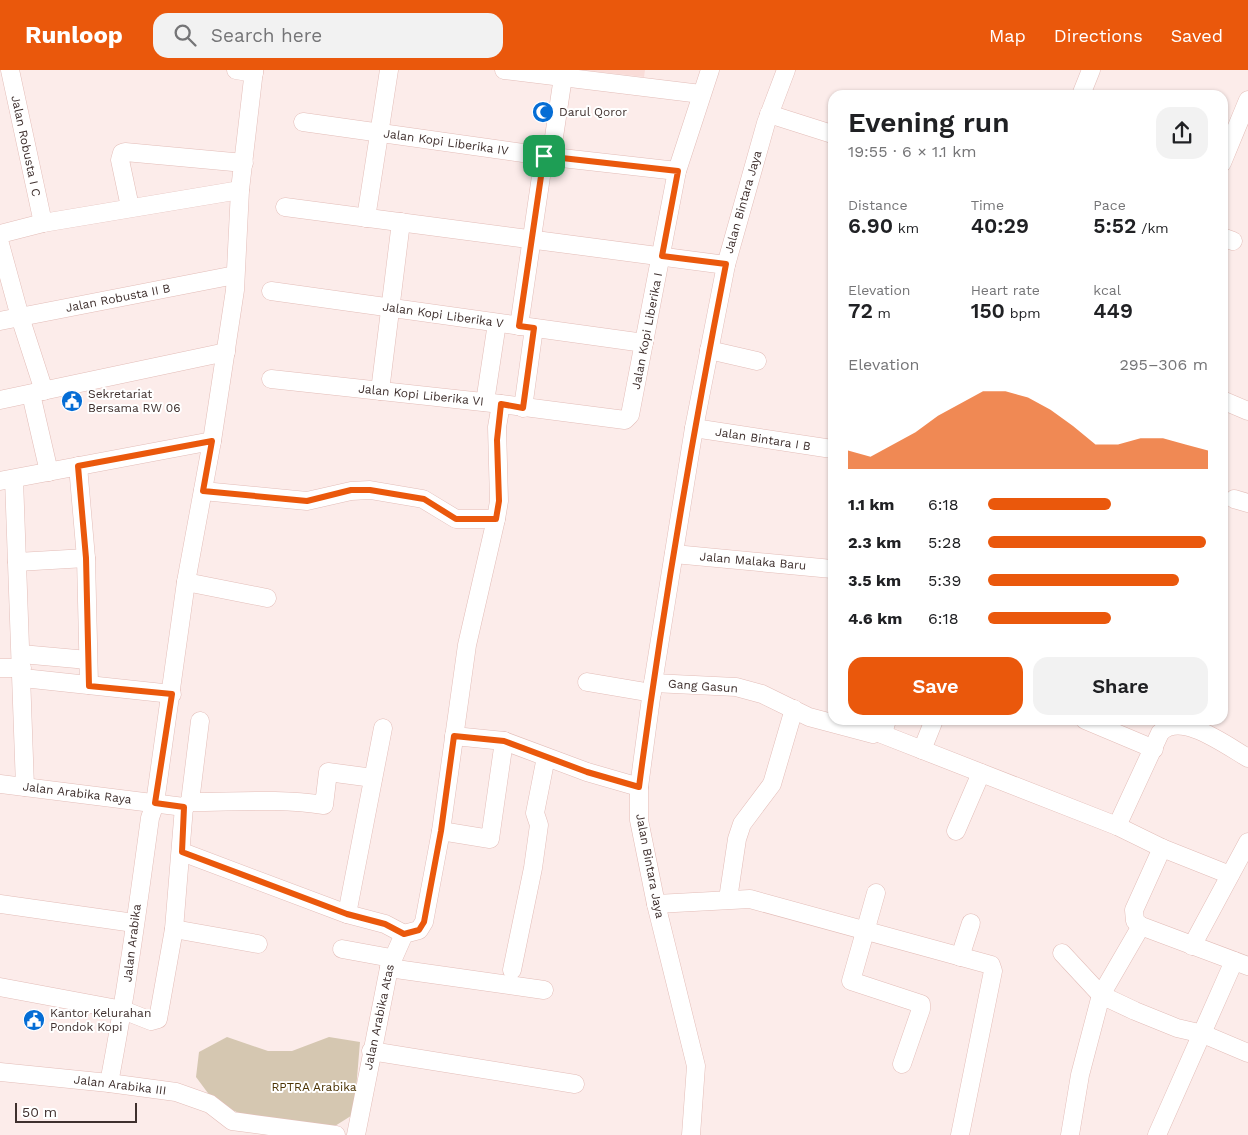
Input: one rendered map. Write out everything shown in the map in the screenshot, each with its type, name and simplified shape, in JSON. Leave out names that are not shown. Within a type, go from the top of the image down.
[{"type":"street","name":"Jalan Robusta I C","points":[[10,70],[42,223]]},
{"type":"street","points":[[366,218],[389,70]]},
{"type":"street","points":[[504,70],[701,94]]},
{"type":"street","name":"Jalan Kopi Liberika I","points":[[628,418],[678,171],[710,70]]},
{"type":"street","name":"Jalan Bintara Jaya","points":[[691,1135],[696,1066],[656,904],[639,820],[639,787],[652,688],[694,428],[726,264],[769,114],[786,70]]},
{"type":"street","points":[[1083,90],[1091,70]]},
{"type":"street","name":"Jalan Arabika","points":[[109,1082],[123,1010],[150,818],[155,803],[172,694],[186,582],[226,352],[236,275],[248,71]]},
{"type":"street","points":[[523,408],[532,239],[563,78]]},
{"type":"street","points":[[1228,148],[1248,100]]},
{"type":"street","points":[[769,114],[828,133]]},
{"type":"street","name":"Jalan Kopi Liberika IV","points":[[303,122],[548,157],[678,171]]},
{"type":"street","points":[[130,207],[120,160],[122,153],[244,163]]},
{"type":"street","points":[[0,234],[42,223],[240,190]]},
{"type":"street","points":[[285,207],[726,264]]},
{"type":"street","points":[[380,391],[401,222]]},
{"type":"street","points":[[0,244],[20,317],[37,392],[48,472]]},
{"type":"street","name":"Jalan Robusta II B","points":[[0,321],[236,275]]},
{"type":"street","name":"Jalan Kopi Liberika V","points":[[271,291],[644,343]]},
{"type":"street","points":[[182,852],[347,914],[385,924],[404,934],[423,927],[441,831],[467,646],[499,501],[497,434],[493,403],[497,322]]},
{"type":"street","points":[[709,350],[757,361]]},
{"type":"street","points":[[0,400],[226,352]]},
{"type":"street","name":"Jalan Kopi Liberika VI","points":[[271,379],[493,403],[621,421],[628,418]]},
{"type":"street","points":[[1228,403],[1248,412]]},
{"type":"street","name":"Jalan Bintara I B","points":[[694,428],[828,448]]},
{"type":"street","points":[[25,787],[17,562],[7,480],[212,441]]},
{"type":"street","points":[[78,466],[86,558],[89,686]]},
{"type":"street","points":[[203,491],[307,501],[351,490],[370,490],[424,499],[456,519],[496,519]]},
{"type":"street","name":"Jalan Malaka Baru","points":[[674,554],[828,568]]},
{"type":"street","points":[[17,562],[86,558]]},
{"type":"street","points":[[186,582],[266,598]]},
{"type":"street","points":[[0,668],[88,660]]},
{"type":"street","points":[[22,667],[89,686],[172,694]]},
{"type":"street","name":"Gang Gasun","points":[[587,682],[652,688],[736,687],[762,694],[808,716],[828,722]]},
{"type":"street","points":[[728,899],[736,845],[742,824],[772,784],[794,709]]},
{"type":"street","points":[[0,987],[123,1010],[151,1021],[158,1019],[174,929],[187,804],[200,721]]},
{"type":"street","name":"Gang Gasun","points":[[839,725],[866,733],[883,727],[922,750],[1117,826],[1162,848],[1230,875]]},
{"type":"street","points":[[922,750],[932,725]]},
{"type":"street","points":[[1097,725],[1154,749]]},
{"type":"street","points":[[1117,826],[1164,725]]},
{"type":"street","points":[[1182,725],[1191,727],[1248,758]]},
{"type":"street","points":[[347,914],[383,728]]},
{"type":"street","points":[[454,736],[504,741],[587,772],[639,787]]},
{"type":"street","points":[[441,831],[490,838],[504,741]]},
{"type":"street","points":[[512,970],[539,826],[535,814],[546,757]]},
{"type":"street","name":"Jalan Arabika Raya","points":[[0,784],[155,803],[187,804],[244,799],[324,805],[328,772],[373,778]]},
{"type":"street","points":[[956,831],[981,773]]},
{"type":"street","points":[[1192,946],[1248,842]]},
{"type":"street","points":[[1158,1135],[1203,1034],[1241,964],[1141,926],[1135,921],[1134,910],[1162,848]]},
{"type":"street","points":[[876,893],[851,981],[917,1001],[921,1006],[902,1064]]},
{"type":"street","points":[[656,904],[750,899],[991,965],[993,971],[960,1135]]},
{"type":"street","points":[[0,904],[134,923]]},
{"type":"street","points":[[960,957],[971,924]]},
{"type":"street","points":[[1070,1135],[1080,1076],[1102,995],[1141,926]]},
{"type":"street","points":[[174,929],[258,944]]},
{"type":"street","name":"Jalan Arabika Atas","points":[[356,1135],[371,1051],[390,963],[404,934]]},
{"type":"street","points":[[342,949],[390,963],[544,990]]},
{"type":"street","points":[[1062,953],[1102,995],[1135,1012],[1177,1028],[1203,1034],[1248,1053]]},
{"type":"street","points":[[371,1051],[575,1084]]},
{"type":"street","name":"Jalan Arabika III","points":[[0,1072],[109,1082],[188,1095],[210,1104],[231,1128],[336,1135]]},
{"type":"shaded area","points":[[582,70],[645,70],[644,77]]},
{"type":"green space","name":"RPTRA Arabika","points":[[227,1037],[268,1051],[292,1051],[329,1037],[360,1042],[354,1114],[327,1131],[253,1122],[235,1111],[219,1108],[196,1077],[199,1052]]},
{"type":"place","name":"Darul Qoror","points":[[543,112]]},
{"type":"place","name":"Sekretariat Bersama RW 06","points":[[72,401]]},
{"type":"place","name":"Kantor Kelurahan Pondok Kopi","points":[[34,1020]]},
{"type":"route","points":[[544,156],[678,171],[662,256],[726,264],[694,428],[653,683],[639,787],[587,772],[504,741],[454,736],[441,831],[423,927],[404,934],[385,924],[347,914],[182,852],[184,807],[155,803],[172,694],[89,686],[86,558],[78,466],[212,441],[203,491],[307,501],[351,490],[370,490],[430,501],[450,517],[456,519],[496,519],[499,501],[496,460],[497,426],[501,404],[523,408],[534,328],[519,326],[544,156]]}]
